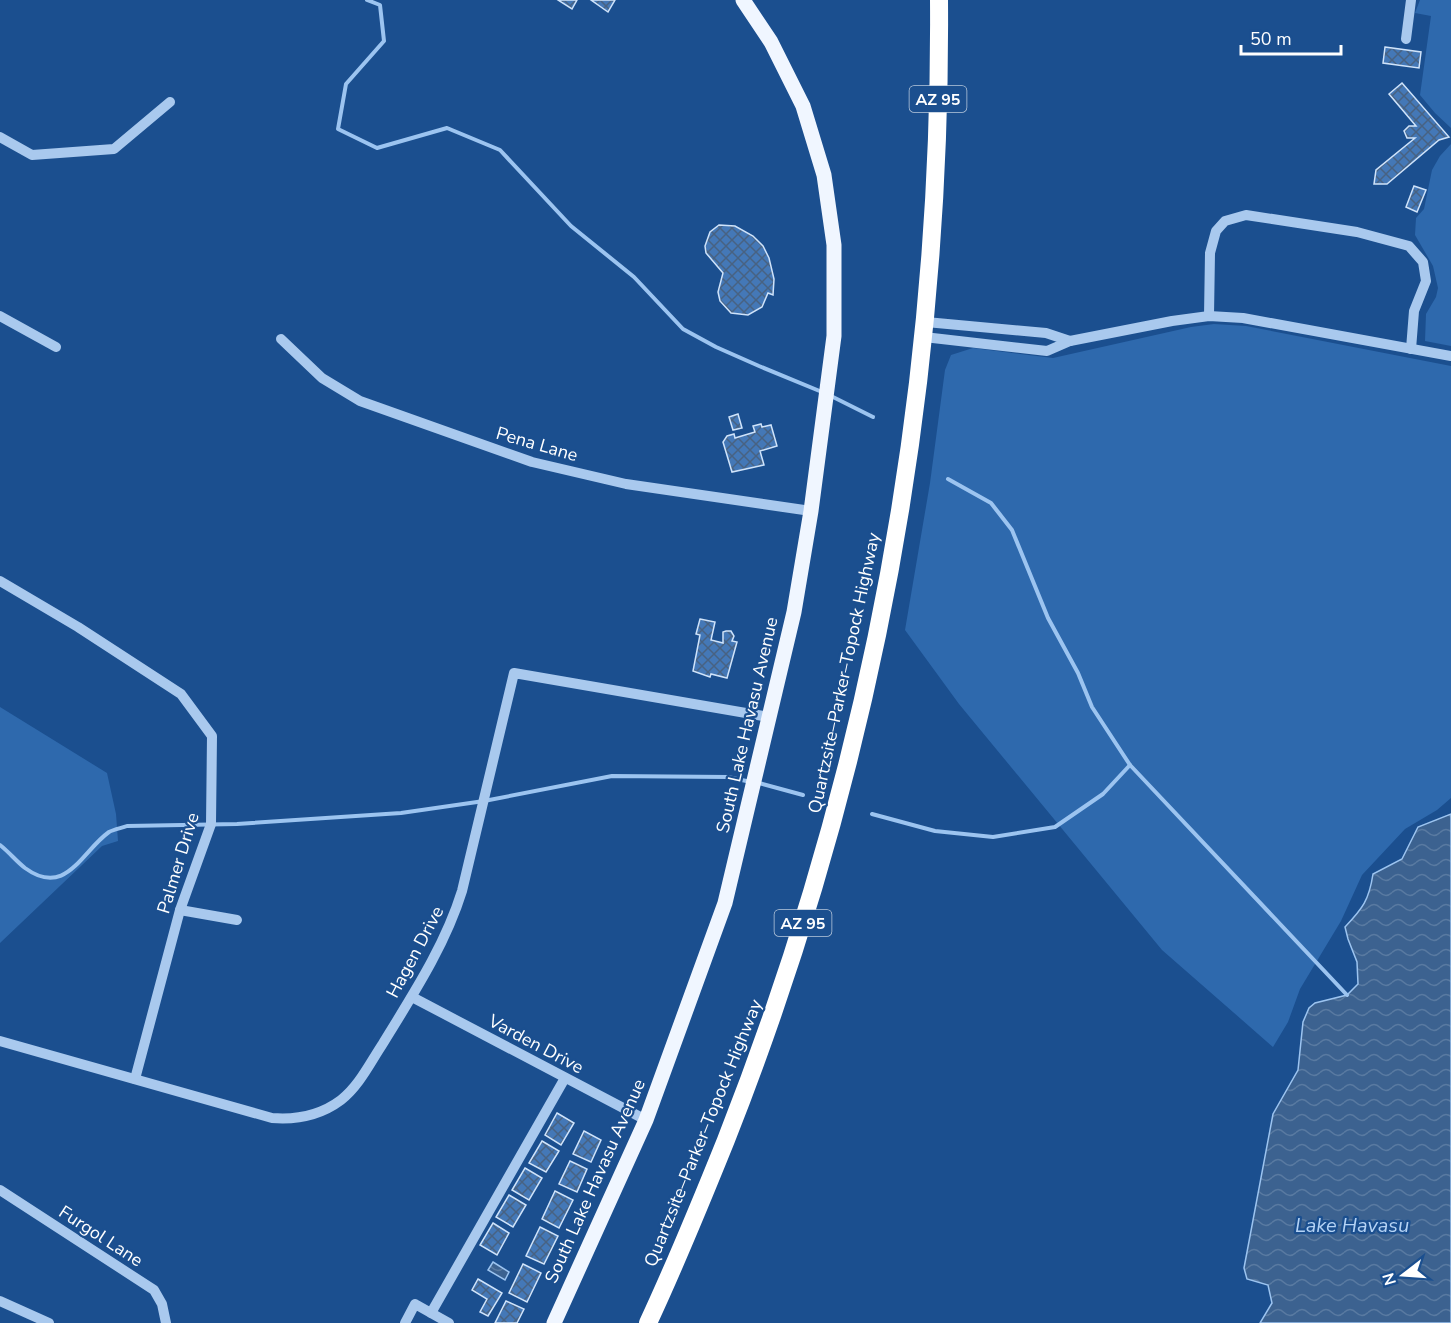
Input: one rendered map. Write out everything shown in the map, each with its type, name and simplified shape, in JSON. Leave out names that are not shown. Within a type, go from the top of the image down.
[{"type":"highway","name":"Quartzsite–Parker–Topock Highway","points":[[648,1323],[708,1184],[768,1029],[806,914],[858,722],[888,582],[925,329],[937,155],[939,0]]},
{"type":"main road","name":"South Lake Havasu Avenue","points":[[554,1323],[646,1120],[725,903],[794,612],[811,511],[834,336],[834,245],[824,175],[803,106],[771,42],[743,0]]},
{"type":"street","points":[[1406,39],[1411,0]]},
{"type":"street","points":[[0,137],[32,155],[114,149],[170,102]]},
{"type":"street","points":[[1209,316],[1210,253],[1216,231],[1225,221],[1246,215],[1357,232],[1409,246],[1423,262],[1426,281],[1413,311],[1411,349]]},
{"type":"street","points":[[0,316],[56,347]]},
{"type":"street","points":[[925,329],[1047,351],[1070,341],[1209,316],[1243,318],[1451,356]]},
{"type":"street","points":[[925,329],[1046,333],[1070,341]]},
{"type":"street","name":"Pena Lane","points":[[281,339],[322,378],[360,401],[532,462],[626,484],[811,511]]},
{"type":"street","name":"Palmer Drive","points":[[0,581],[78,627],[181,694],[212,736],[211,824],[180,910],[135,1079]]},
{"type":"street","name":"Hagen Drive","points":[[0,1041],[272,1118],[304,1117],[331,1106],[350,1092],[412,997],[453,920],[514,673],[769,717]]},
{"type":"street","points":[[180,910],[237,920]]},
{"type":"street","name":"Varden Drive","points":[[412,997],[646,1120]]},
{"type":"street","points":[[431,1313],[565,1078]]},
{"type":"street","name":"Furgol Lane","points":[[0,1190],[154,1290],[162,1304],[166,1323]]},
{"type":"street","points":[[0,1301],[48,1323]]},
{"type":"street","points":[[405,1323],[415,1304],[449,1323]]},
{"type":"shaded area","points":[[1420,0],[1451,0],[1451,128],[1420,95],[1431,16],[1415,13]]},
{"type":"shaded area","points":[[1451,144],[1451,346],[1425,341],[1426,314],[1436,297],[1438,288],[1433,266],[1415,235],[1416,218],[1424,209],[1432,170],[1440,156]]},
{"type":"shaded area","points":[[1214,324],[1246,326],[1451,366],[1451,798],[1437,810],[1405,829],[1362,875],[1341,921],[1300,989],[1288,1022],[1273,1047],[1162,950],[959,704],[905,630],[930,483],[945,370],[951,355],[973,348],[1053,358],[1191,327]]},
{"type":"shaded area","points":[[0,707],[107,773],[116,814],[118,841],[102,846],[0,943]]},
{"type":"water","name":"Lake Havasu","points":[[1451,814],[1451,1323],[1260,1323],[1272,1303],[1268,1285],[1247,1279],[1244,1268],[1273,1114],[1298,1070],[1303,1022],[1309,1008],[1315,1003],[1347,995],[1358,984],[1357,962],[1345,927],[1364,903],[1373,874],[1402,859],[1418,827]]},
{"type":"water","points":[[493,1262],[509,1272],[505,1280],[488,1270]]},
{"type":"building","points":[[558,0],[577,0],[572,9]]},
{"type":"building","points":[[591,0],[615,0],[608,12]]},
{"type":"building","points":[[1385,47],[1421,52],[1419,68],[1383,63]]},
{"type":"building","points":[[1402,83],[1449,137],[1439,140],[1387,184],[1374,184],[1376,170],[1415,138],[1407,138],[1404,131],[1409,126],[1416,126],[1389,94]]},
{"type":"building","points":[[1414,186],[1426,190],[1417,212],[1406,207]]},
{"type":"building","points":[[719,225],[735,226],[753,236],[763,246],[769,258],[774,279],[773,295],[768,293],[762,307],[748,315],[731,313],[720,301],[718,292],[723,273],[706,253],[705,246],[710,232]]},
{"type":"building","points":[[738,414],[742,428],[733,430],[729,417]]},
{"type":"building","points":[[761,424],[762,427],[771,425],[777,446],[760,451],[764,465],[732,472],[723,442],[727,436],[734,434],[735,438],[755,432],[753,426]]},
{"type":"building","points":[[700,619],[715,622],[711,640],[723,643],[723,632],[731,631],[734,636],[732,641],[737,642],[727,678],[711,674],[710,677],[693,671],[700,635],[696,634]]},
{"type":"building","points":[[557,1113],[574,1123],[561,1145],[545,1135]]},
{"type":"building","points":[[584,1131],[601,1140],[591,1162],[573,1154]]},
{"type":"building","points":[[542,1141],[559,1151],[546,1172],[529,1163]]},
{"type":"building","points":[[570,1161],[587,1169],[577,1192],[559,1184]]},
{"type":"building","points":[[525,1168],[542,1178],[529,1200],[512,1190]]},
{"type":"building","points":[[555,1191],[573,1200],[559,1228],[542,1219]]},
{"type":"building","points":[[509,1195],[526,1205],[513,1227],[496,1217]]},
{"type":"building","points":[[493,1223],[509,1233],[497,1255],[480,1245]]},
{"type":"building","points":[[540,1227],[558,1236],[544,1264],[526,1256]]},
{"type":"building","points":[[523,1264],[541,1273],[527,1302],[509,1293]]},
{"type":"building","points":[[478,1279],[502,1293],[488,1316],[480,1312],[487,1299],[472,1290]]},
{"type":"building","points":[[506,1301],[524,1309],[517,1323],[495,1323]]},
{"type":"waterway","points":[[367,0],[380,5],[384,41],[346,84],[338,129],[377,148],[447,128],[500,150],[571,226],[634,277],[683,329],[716,347],[822,392]]},
{"type":"waterway","points":[[829,395],[873,417]]},
{"type":"waterway","points":[[948,479],[991,503],[1012,530],[1048,618],[1078,673],[1092,707],[1130,765],[1347,995]]},
{"type":"waterway","points":[[872,814],[935,831],[993,837],[1055,827],[1103,794],[1130,765]]},
{"type":"waterway","points":[[0,845],[25,868],[39,876],[51,878],[72,869],[109,832],[127,826],[237,824],[401,813],[484,801],[612,776],[728,777],[751,782]]},
{"type":"waterway","points":[[759,783],[803,795]]}]
